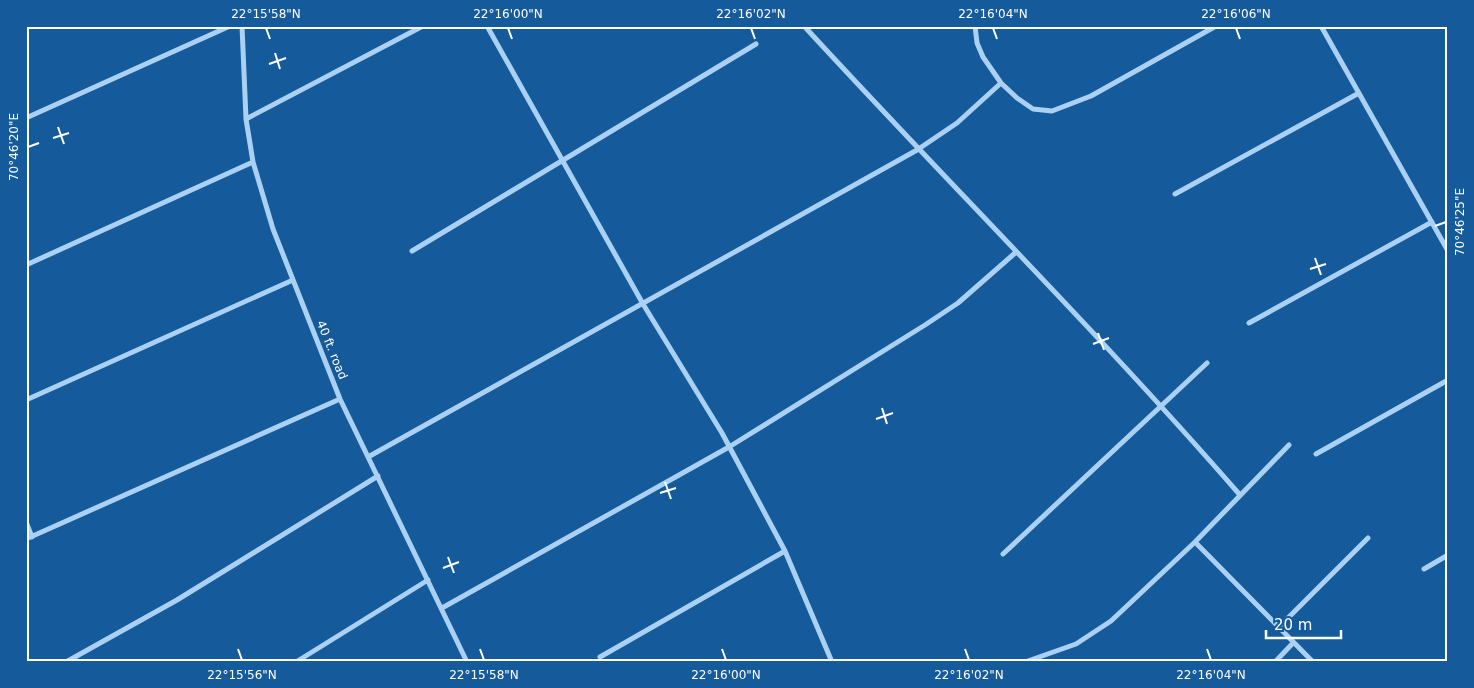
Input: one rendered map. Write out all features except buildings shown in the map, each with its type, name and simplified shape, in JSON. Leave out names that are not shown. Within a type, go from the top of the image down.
[{"type":"street","points":[[26,118],[230,26]]},
{"type":"street","name":"40 ft. road","points":[[242,26],[246,119],[253,162],[273,229],[340,399],[467,662]]},
{"type":"street","points":[[246,119],[423,26]]},
{"type":"street","points":[[487,26],[643,304],[729,447],[785,551],[832,662]]},
{"type":"street","points":[[804,26],[917,150],[1161,405],[1240,495]]},
{"type":"street","points":[[975,26],[980,50],[1001,83],[1017,98],[1033,109],[1052,111],[1091,96],[1216,26]]},
{"type":"street","points":[[1321,26],[1448,251]]},
{"type":"street","points":[[412,251],[756,44]]},
{"type":"street","points":[[368,457],[917,150],[956,124],[1001,83]]},
{"type":"street","points":[[1175,194],[1359,93]]},
{"type":"street","points":[[26,265],[253,162]]},
{"type":"street","points":[[1249,323],[1432,222]]},
{"type":"street","points":[[442,608],[729,447],[950,309],[1015,253]]},
{"type":"street","points":[[26,400],[293,280]]},
{"type":"street","points":[[1003,554],[1206,363]]},
{"type":"street","points":[[1316,454],[1448,380]]},
{"type":"street","points":[[26,539],[340,399]]},
{"type":"street","points":[[1025,662],[1076,644],[1111,621],[1195,542],[1289,445]]},
{"type":"street","points":[[66,662],[178,600],[378,476]]},
{"type":"street","points":[[26,522],[32,537]]},
{"type":"street","points":[[1278,628],[1368,538]]},
{"type":"street","points":[[1195,542],[1312,662]]},
{"type":"street","points":[[600,657],[785,551]]},
{"type":"street","points":[[1424,569],[1448,555]]},
{"type":"street","points":[[296,662],[428,580]]},
{"type":"street","points":[[1275,662],[1293,643]]}]
